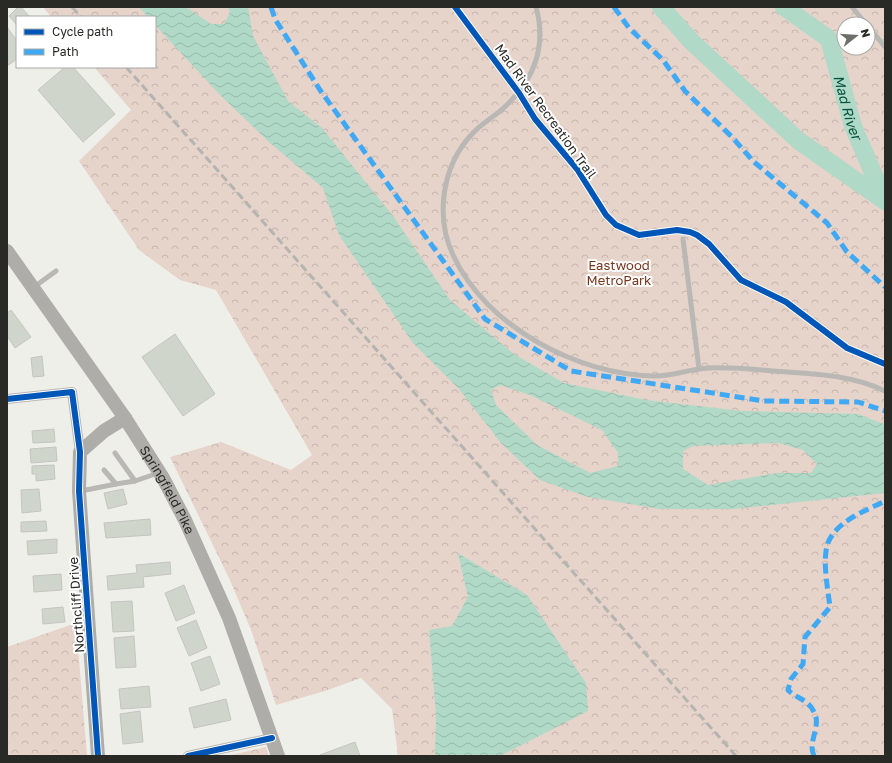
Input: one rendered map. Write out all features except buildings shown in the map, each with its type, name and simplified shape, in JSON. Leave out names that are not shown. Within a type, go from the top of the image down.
[{"type":"main road","name":"Springfield Pike","points":[[7,251],[125,418],[159,473],[185,520],[229,618],[278,756]]},
{"type":"main road","points":[[80,452],[104,431],[125,418]]},
{"type":"main road","name":"Northcliff Drive","points":[[80,452],[79,491],[98,756]]},
{"type":"street","points":[[7,400],[72,392],[80,452]]},
{"type":"street","points":[[188,756],[272,738]]},
{"type":"lane","points":[[536,7],[540,31],[540,44],[537,58],[530,76],[513,99],[471,134],[462,146],[449,173],[443,205],[447,238],[454,256],[478,292],[508,322],[543,345],[563,355],[598,367],[627,373],[666,375],[699,369],[723,367],[832,376],[860,381],[885,391]]},
{"type":"lane","points":[[852,7],[860,16]]},
{"type":"lane","points":[[876,36],[885,47]]},
{"type":"lane","points":[[683,239],[699,369]]},
{"type":"lane","points":[[33,288],[56,271]]},
{"type":"lane","points":[[115,452],[135,481]]},
{"type":"lane","points":[[104,470],[116,484]]},
{"type":"lane","points":[[79,491],[135,481],[159,473]]},
{"type":"green space","name":"Eastwood MetroPark","points":[[43,7],[885,7],[885,756],[398,756],[392,709],[361,678],[325,691],[276,705],[251,630],[229,578],[170,457],[221,442],[291,470],[312,455],[216,290],[180,280],[139,250],[79,161],[131,110],[95,68],[156,68],[156,16],[50,16]]},
{"type":"green space","points":[[76,623],[87,756],[7,756],[7,647]]},
{"type":"green space","points":[[266,747],[269,756],[227,756]]},
{"type":"water","points":[[139,7],[186,7],[211,24],[224,24],[230,12],[228,7],[248,7],[253,36],[288,101],[322,128],[393,216],[450,300],[514,354],[564,383],[646,400],[741,411],[858,414],[884,424],[885,493],[733,509],[660,509],[588,497],[540,480],[501,443],[459,389],[413,343],[339,235],[323,188],[269,142],[219,94],[156,26],[156,16],[147,16]],"holes":[[[500,385],[530,395],[602,430],[618,453],[618,466],[590,473],[537,445],[496,405],[491,390]],[[778,443],[803,450],[817,464],[811,473],[777,473],[708,485],[683,469],[683,451],[693,446]]]},
{"type":"water","points":[[458,553],[527,595],[586,683],[588,711],[500,756],[435,756],[436,714],[429,630],[452,626],[468,597]]},
{"type":"waterway","points":[[661,7],[692,42],[799,141],[885,201]]},
{"type":"waterway","name":"Mad River","points":[[784,7],[829,39],[853,126],[885,201]]},
{"type":"railway","points":[[72,7],[80,16]]},
{"type":"railway","points":[[127,68],[736,756]]},
{"type":"marked path","points":[[271,7],[275,19],[320,90],[485,319],[571,371],[764,401],[858,402],[885,411]]},
{"type":"marked path","points":[[614,7],[629,28],[663,60],[685,91],[732,137],[754,162],[827,223],[847,252],[885,287]]},
{"type":"marked path","points":[[814,756],[812,745],[816,728],[816,717],[809,704],[788,690],[791,679],[803,664],[805,637],[830,607],[825,561],[828,544],[831,537],[848,520],[885,501]]},
{"type":"cycle path","name":"Mad River Recreation Trail","points":[[455,7],[519,93],[535,119],[577,169],[606,215],[616,225],[639,235],[677,230],[690,232],[697,235],[709,244],[741,280],[786,302],[847,348],[885,364]]},
{"type":"cycle path","points":[[7,399],[72,392],[80,452],[79,491],[98,756]]},
{"type":"cycle path","points":[[188,756],[272,738]]}]
